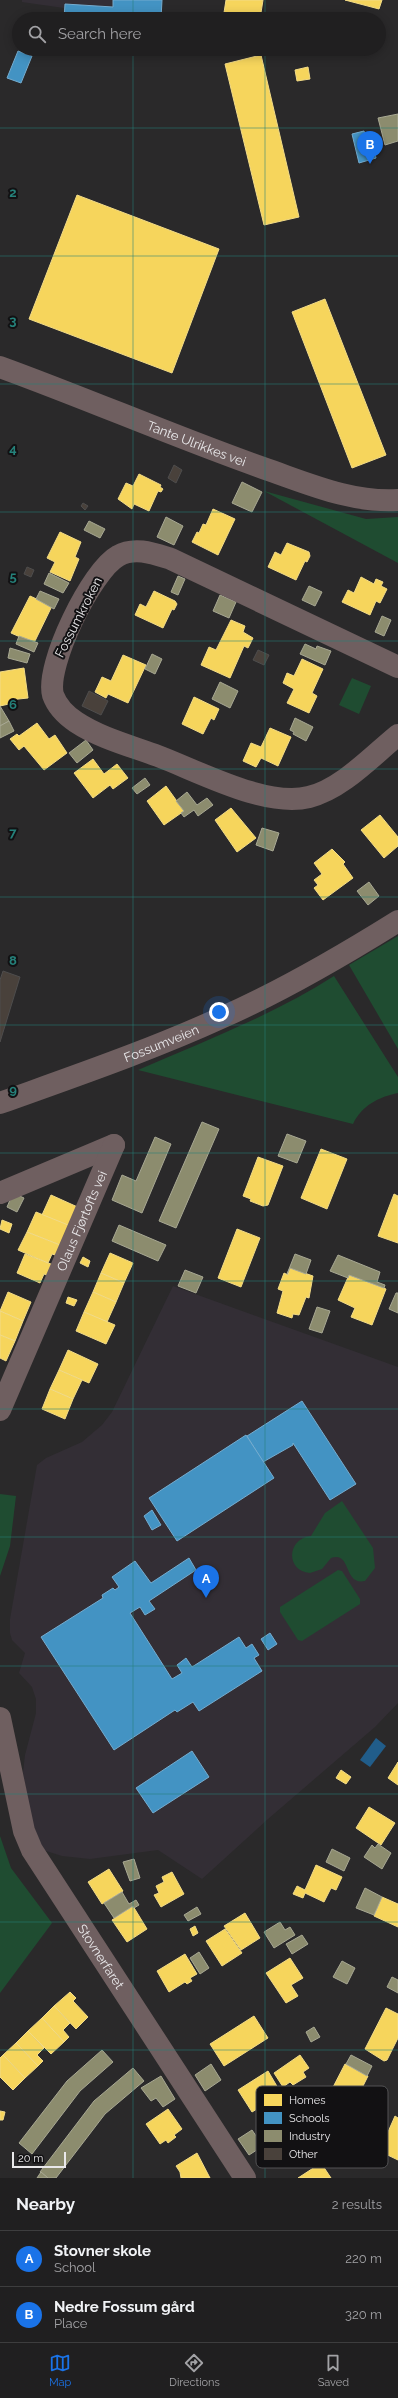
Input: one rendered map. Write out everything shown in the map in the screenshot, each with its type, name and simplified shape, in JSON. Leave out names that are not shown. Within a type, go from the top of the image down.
[{"type":"street","name":"Tante Ulrikkes vei","points":[[0,367],[210,450],[343,496],[381,501],[398,500]]},
{"type":"street","name":"Fossumkroken","points":[[398,667],[171,559],[153,553],[129,552],[110,561],[94,582],[60,648],[54,666],[52,683],[54,695],[67,716],[91,730],[230,785],[272,797],[298,799],[319,794],[354,771],[398,735]]},
{"type":"street","name":"Fossumveien","points":[[0,1103],[186,1034],[260,1000],[316,971],[398,921]]},
{"type":"street","name":"Olaus Fjørtofts vei","points":[[0,1193],[114,1145],[0,1410]]},
{"type":"street","name":"Stovnerfaret","points":[[0,1718],[24,1832],[32,1850],[245,2178]]},
{"type":"shaded area","points":[[22,0],[132,0],[130,12],[63,12],[64,8],[22,2]]},
{"type":"shaded area","points":[[173,1286],[398,1367],[398,1703],[375,1727],[268,1819],[202,1879],[158,1850],[90,1859],[62,1856],[43,1850],[32,1822],[23,1773],[25,1755],[36,1713],[36,1699],[32,1687],[19,1673],[25,1653],[12,1640],[10,1633],[10,1619],[37,1465],[46,1458],[82,1442],[102,1425],[112,1412]]},
{"type":"green space","points":[[264,491],[366,519],[398,517],[398,563]]},
{"type":"green space","points":[[352,678],[371,686],[359,714],[339,705]]},
{"type":"green space","points":[[398,936],[398,1049],[349,965]]},
{"type":"green space","points":[[334,976],[398,1077],[398,1093],[384,1097],[366,1107],[353,1124],[138,1070],[263,1015]]},
{"type":"green space","points":[[0,1494],[16,1496],[10,1546],[0,1576]]},
{"type":"green space","points":[[342,1501],[373,1548],[375,1568],[365,1581],[353,1579],[342,1559],[338,1557],[331,1558],[322,1569],[310,1573],[302,1571],[296,1567],[293,1561],[292,1554],[297,1542],[303,1538],[311,1536],[325,1513]]},
{"type":"green space","points":[[338,1570],[342,1571],[360,1599],[360,1604],[302,1641],[298,1640],[280,1612],[280,1607]]},
{"type":"green space","points":[[0,1836],[11,1868],[52,1923],[0,1993]]},
{"type":"water","points":[[376,1738],[386,1746],[370,1767],[360,1760]]},
{"type":"building: Homes","points":[[226,0],[263,0],[261,12],[224,12]]},
{"type":"building: Homes","points":[[345,0],[382,0],[379,9]]},
{"type":"building: Homes","points":[[261,56],[299,217],[264,225],[225,64]]},
{"type":"building: Homes","points":[[308,67],[310,79],[297,81],[295,70]]},
{"type":"building: Homes","points":[[77,195],[219,249],[172,373],[29,319]]},
{"type":"building: Homes","points":[[325,299],[386,455],[352,468],[292,312]]},
{"type":"building: Homes","points":[[139,474],[161,485],[160,487],[163,489],[161,492],[158,491],[149,511],[134,504],[132,509],[118,499],[126,483],[133,486]]},
{"type":"building: Homes","points":[[213,509],[235,519],[218,555],[192,542],[197,532],[199,533],[203,524],[206,525]]},
{"type":"building: Homes","points":[[60,532],[81,542],[75,557],[79,559],[70,581],[50,572],[55,562],[47,558]]},
{"type":"building: Homes","points":[[287,543],[309,552],[310,556],[307,562],[305,561],[296,580],[268,567],[275,552],[281,555]]},
{"type":"building: Homes","points":[[361,577],[374,584],[376,579],[383,582],[381,586],[387,589],[380,603],[376,601],[370,615],[342,602],[348,590],[354,593]]},
{"type":"building: Homes","points":[[154,591],[175,601],[177,604],[174,610],[172,609],[163,628],[135,615],[140,604],[146,607]]},
{"type":"building: Homes","points":[[30,596],[52,606],[34,643],[11,633]]},
{"type":"building: Homes","points":[[231,620],[245,626],[243,632],[253,638],[248,648],[244,646],[230,678],[201,665],[209,647],[216,650]]},
{"type":"building: Homes","points":[[123,655],[146,665],[128,703],[108,694],[106,698],[95,692],[102,677],[111,681]]},
{"type":"building: Homes","points":[[302,659],[323,669],[312,693],[317,696],[309,713],[287,703],[294,689],[283,683],[287,673],[294,676]]},
{"type":"building: Homes","points":[[24,668],[28,698],[9,700],[9,704],[0,706],[0,672]]},
{"type":"building: Homes","points":[[194,697],[219,709],[214,720],[211,718],[203,734],[182,724]]},
{"type":"building: Homes","points":[[37,723],[49,739],[55,735],[67,753],[44,770],[24,746],[19,750],[10,739],[17,734],[19,736]]},
{"type":"building: Homes","points":[[270,728],[291,737],[278,766],[261,758],[256,767],[243,761],[251,743],[261,747]]},
{"type":"building: Homes","points":[[93,759],[104,774],[117,764],[128,778],[113,789],[110,785],[93,798],[74,773]]},
{"type":"building: Homes","points":[[166,786],[184,811],[164,825],[147,801]]},
{"type":"building: Homes","points":[[231,808],[256,838],[237,852],[215,820]]},
{"type":"building: Homes","points":[[380,815],[398,837],[398,846],[384,858],[361,830]]},
{"type":"building: Homes","points":[[332,849],[345,862],[343,864],[353,878],[323,900],[314,888],[318,885],[314,880],[322,874],[314,863]]},
{"type":"building: Homes","points":[[321,1149],[347,1159],[327,1209],[301,1198]]},
{"type":"building: Homes","points":[[258,1157],[283,1166],[268,1205],[263,1206],[250,1201],[251,1199],[243,1196]]},
{"type":"building: Homes","points":[[394,1194],[398,1196],[398,1243],[378,1236]]},
{"type":"building: Homes","points":[[51,1195],[82,1209],[73,1227],[42,1215]]},
{"type":"building: Homes","points":[[36,1212],[73,1227],[65,1247],[27,1232]]},
{"type":"building: Homes","points":[[2,1220],[12,1224],[9,1233],[0,1229]]},
{"type":"building: Homes","points":[[237,1229],[260,1238],[241,1287],[218,1278]]},
{"type":"building: Homes","points":[[27,1232],[65,1247],[61,1257],[52,1254],[48,1263],[18,1250]]},
{"type":"building: Homes","points":[[110,1253],[133,1263],[124,1283],[101,1273]]},
{"type":"building: Homes","points":[[25,1254],[56,1266],[51,1277],[44,1274],[40,1283],[17,1273]]},
{"type":"building: Homes","points":[[83,1257],[90,1261],[88,1267],[80,1263]]},
{"type":"building: Homes","points":[[290,1268],[313,1276],[309,1298],[306,1297],[299,1315],[293,1314],[292,1318],[277,1313],[283,1291],[278,1289],[284,1273],[288,1275]]},
{"type":"building: Homes","points":[[101,1273],[124,1283],[116,1302],[93,1292]]},
{"type":"building: Homes","points":[[349,1275],[386,1289],[372,1325],[351,1317],[355,1308],[338,1300]]},
{"type":"building: Homes","points":[[8,1292],[31,1302],[23,1321],[0,1311]]},
{"type":"building: Homes","points":[[93,1292],[116,1302],[107,1322],[84,1312]]},
{"type":"building: Homes","points":[[68,1297],[77,1300],[74,1306],[66,1303]]},
{"type":"building: Homes","points":[[0,1311],[23,1321],[15,1341],[0,1335]]},
{"type":"building: Homes","points":[[84,1312],[115,1325],[106,1344],[76,1331]]},
{"type":"building: Homes","points":[[0,1335],[15,1341],[6,1361],[0,1358]]},
{"type":"building: Homes","points":[[68,1350],[98,1364],[89,1383],[59,1370]]},
{"type":"building: Homes","points":[[59,1370],[82,1380],[73,1399],[50,1389]]},
{"type":"building: Homes","points":[[50,1389],[73,1399],[65,1419],[42,1409]]},
{"type":"building: Homes","points":[[398,1762],[398,1785],[388,1778]]},
{"type":"building: Homes","points":[[341,1770],[351,1777],[346,1784],[336,1778]]},
{"type":"building: Homes","points":[[369,1807],[395,1823],[381,1845],[356,1828]]},
{"type":"building: Homes","points":[[316,1865],[342,1877],[336,1890],[331,1888],[324,1902],[305,1893],[303,1898],[293,1894],[297,1886],[305,1890]]},
{"type":"building: Homes","points":[[109,1869],[123,1891],[102,1904],[88,1882]]},
{"type":"building: Homes","points":[[172,1872],[184,1894],[161,1907],[154,1895],[159,1893],[156,1886],[164,1882],[162,1877]]},
{"type":"building: Homes","points":[[382,1897],[398,1904],[398,1927],[374,1916]]},
{"type":"building: Homes","points":[[133,1906],[147,1929],[127,1942],[112,1920]]},
{"type":"building: Homes","points":[[245,1913],[260,1938],[241,1950],[224,1926]]},
{"type":"building: Homes","points":[[195,1926],[198,1933],[193,1936],[190,1929]]},
{"type":"building: Homes","points":[[225,1929],[242,1953],[222,1966],[206,1941]]},
{"type":"building: Homes","points":[[185,1954],[197,1974],[190,1978],[192,1981],[187,1984],[185,1982],[169,1992],[157,1971]]},
{"type":"building: Homes","points":[[290,1958],[303,1978],[291,1985],[298,1996],[286,2003],[266,1973]]},
{"type":"building: Homes","points":[[70,1992],[76,1998],[73,2001],[88,2017],[76,2029],[54,2006]]},
{"type":"building: Homes","points":[[54,2006],[70,2023],[63,2030],[69,2037],[64,2042],[42,2018]]},
{"type":"building: Homes","points":[[386,2008],[398,2014],[398,2038],[387,2060],[384,2061],[365,2049]]},
{"type":"building: Homes","points":[[254,2016],[268,2038],[224,2066],[210,2044]]},
{"type":"building: Homes","points":[[42,2018],[64,2042],[51,2054],[28,2031]]},
{"type":"building: Homes","points":[[28,2031],[44,2048],[37,2055],[43,2061],[38,2066],[16,2043]]},
{"type":"building: Homes","points":[[16,2043],[38,2066],[25,2078],[3,2055]]},
{"type":"building: Homes","points":[[3,2055],[25,2078],[13,2090],[0,2077],[0,2058]]},
{"type":"building: Homes","points":[[300,2055],[309,2068],[303,2072],[306,2077],[293,2085],[290,2082],[282,2086],[274,2073]]},
{"type":"building: Homes","points":[[345,2064],[368,2076],[363,2086],[334,2086]]},
{"type":"building: Homes","points":[[268,2071],[277,2086],[256,2086],[256,2110],[252,2112],[238,2090]]},
{"type":"building: Homes","points":[[168,2109],[182,2129],[174,2135],[176,2137],[168,2143],[166,2140],[160,2144],[146,2124]]},
{"type":"building: Homes","points":[[0,2111],[5,2112],[3,2120],[0,2120]]},
{"type":"building: Homes","points":[[395,2116],[398,2118],[398,2160],[388,2155],[388,2132]]},
{"type":"building: Homes","points":[[197,2153],[210,2178],[181,2178],[180,2172],[176,2166]]},
{"type":"building: Homes","points":[[313,2168],[324,2168],[331,2178],[298,2178]]},
{"type":"building: Schools","points":[[113,0],[162,0],[161,12],[64,12],[65,4],[113,7]]},
{"type":"building: Schools","points":[[16,56],[32,56],[21,83],[7,78]]},
{"type":"building: Schools","points":[[364,131],[366,138],[371,137],[376,158],[359,163],[352,134]]},
{"type":"building: Schools","points":[[302,1401],[356,1484],[330,1500],[293,1443],[293,1445],[263,1462],[247,1436]]},
{"type":"building: Schools","points":[[246,1435],[274,1478],[177,1541],[149,1498]]},
{"type":"building: Schools","points":[[152,1510],[161,1525],[152,1530],[144,1516]]},
{"type":"building: Schools","points":[[189,1558],[196,1570],[149,1601],[155,1609],[145,1615],[140,1607],[130,1613],[172,1679],[182,1673],[177,1665],[186,1658],[192,1667],[239,1637],[246,1648],[252,1644],[259,1655],[254,1658],[262,1671],[199,1711],[193,1702],[177,1712],[175,1710],[114,1750],[41,1637],[103,1598],[102,1595],[113,1588],[115,1590],[119,1587],[112,1577],[135,1561],[151,1583]]},
{"type":"building: Schools","points":[[270,1633],[277,1644],[268,1650],[261,1639]]},
{"type":"building: Schools","points":[[192,1751],[209,1777],[153,1813],[136,1788]]},
{"type":"building: Industry","points":[[398,114],[398,141],[385,145],[378,118]]},
{"type":"building: Industry","points":[[242,482],[262,492],[252,512],[232,503]]},
{"type":"building: Industry","points":[[166,517],[183,526],[174,545],[157,537]]},
{"type":"building: Industry","points":[[89,521],[105,529],[100,538],[84,530]]},
{"type":"building: Industry","points":[[49,573],[69,583],[63,593],[44,584]]},
{"type":"building: Industry","points":[[178,576],[185,579],[178,595],[171,592]]},
{"type":"building: Industry","points":[[309,586],[322,592],[315,606],[302,600]]},
{"type":"building: Industry","points":[[40,591],[59,599],[54,609],[36,599]]},
{"type":"building: Industry","points":[[220,595],[236,602],[229,618],[213,611]]},
{"type":"building: Industry","points":[[382,616],[391,620],[384,636],[375,632]]},
{"type":"building: Industry","points":[[19,636],[38,643],[34,652],[16,644]]},
{"type":"building: Industry","points":[[305,644],[316,649],[317,646],[331,651],[325,665],[300,654]]},
{"type":"building: Industry","points":[[10,648],[30,654],[27,663],[8,658]]},
{"type":"building: Industry","points":[[152,654],[162,659],[155,674],[145,669]]},
{"type":"building: Industry","points":[[220,682],[238,691],[230,708],[212,699]]},
{"type":"building: Industry","points":[[0,706],[9,721],[0,726]]},
{"type":"building: Industry","points":[[295,718],[313,727],[306,741],[293,734],[294,732],[290,730]]},
{"type":"building: Industry","points":[[9,721],[14,731],[0,738],[0,726]]},
{"type":"building: Industry","points":[[86,740],[93,750],[77,763],[69,753]]},
{"type":"building: Industry","points":[[145,778],[150,785],[137,794],[132,788]]},
{"type":"building: Industry","points":[[187,792],[197,805],[207,798],[213,805],[198,816],[194,810],[184,817],[181,813],[184,811],[176,801]]},
{"type":"building: Industry","points":[[262,828],[279,833],[273,851],[256,845]]},
{"type":"building: Industry","points":[[369,882],[379,896],[368,905],[357,891]]},
{"type":"building: Industry","points":[[202,1122],[219,1129],[176,1228],[159,1221]]},
{"type":"building: Industry","points":[[287,1134],[306,1141],[297,1163],[278,1156]]},
{"type":"building: Industry","points":[[155,1137],[171,1144],[142,1213],[112,1200],[122,1175],[136,1181]]},
{"type":"building: Industry","points":[[13,1193],[24,1198],[17,1212],[7,1207]]},
{"type":"building: Industry","points":[[119,1225],[166,1245],[158,1261],[112,1241]]},
{"type":"building: Industry","points":[[295,1254],[311,1260],[306,1274],[290,1268],[287,1274]]},
{"type":"building: Industry","points":[[338,1255],[380,1272],[377,1282],[385,1285],[384,1288],[349,1275],[348,1278],[330,1271]]},
{"type":"building: Industry","points":[[185,1270],[203,1277],[196,1293],[178,1286]]},
{"type":"building: Industry","points":[[396,1293],[398,1293],[398,1313],[389,1309]]},
{"type":"building: Industry","points":[[317,1307],[330,1311],[322,1333],[309,1329]]},
{"type":"building: Industry","points":[[378,1844],[391,1853],[382,1869],[364,1857],[372,1845],[375,1848]]},
{"type":"building: Industry","points":[[332,1849],[350,1858],[344,1871],[326,1862]]},
{"type":"building: Industry","points":[[134,1859],[140,1878],[130,1881],[123,1862]]},
{"type":"building: Industry","points":[[365,1888],[382,1897],[374,1915],[356,1908]]},
{"type":"building: Industry","points":[[122,1892],[129,1904],[136,1900],[139,1905],[134,1908],[133,1906],[114,1918],[104,1903]]},
{"type":"building: Industry","points":[[197,1907],[201,1914],[188,1921],[184,1915]]},
{"type":"building: Industry","points":[[280,1922],[285,1930],[290,1927],[295,1935],[274,1948],[264,1932]]},
{"type":"building: Industry","points":[[302,1935],[308,1944],[292,1954],[286,1944]]},
{"type":"building: Industry","points":[[199,1952],[209,1968],[200,1974],[190,1958]]},
{"type":"building: Industry","points":[[342,1961],[355,1968],[347,1984],[333,1977]]},
{"type":"building: Industry","points":[[392,1977],[398,1980],[398,1993],[387,1987]]},
{"type":"building: Industry","points":[[314,2027],[320,2037],[311,2042],[306,2032]]},
{"type":"building: Industry","points":[[102,2050],[113,2062],[80,2091],[32,2154],[19,2143],[67,2081]]},
{"type":"building: Industry","points":[[351,2055],[372,2066],[367,2076],[346,2064]]},
{"type":"building: Industry","points":[[211,2064],[221,2080],[205,2091],[195,2075]]},
{"type":"building: Industry","points":[[133,2068],[144,2081],[105,2114],[56,2178],[48,2178],[40,2172],[94,2101]]},
{"type":"building: Industry","points":[[161,2076],[175,2099],[163,2107],[156,2098],[151,2101],[141,2088]]},
{"type":"building: Industry","points":[[252,2130],[256,2136],[256,2150],[249,2155],[238,2139]]},
{"type":"building: Industry","points":[[41,2172],[48,2178],[37,2178]]},
{"type":"building: Other","points":[[174,465],[182,470],[176,483],[168,478]]},
{"type":"building: Other","points":[[83,503],[88,506],[85,510],[81,506]]},
{"type":"building: Other","points":[[27,567],[34,570],[31,577],[24,574]]},
{"type":"building: Other","points":[[258,650],[269,655],[264,665],[253,660]]},
{"type":"building: Other","points":[[89,691],[108,701],[101,715],[82,706]]},
{"type":"building: Other","points":[[3,971],[20,977],[0,1042],[0,980]]},
{"type":"place","name":"Nedre Fossum gård","points":[[370,164]]},
{"type":"place","name":"Stovner skole","points":[[206,1598]]}]
